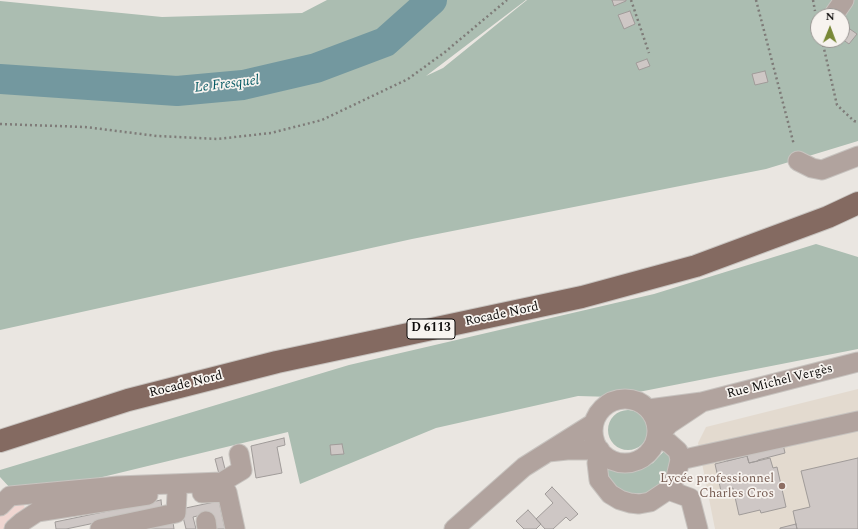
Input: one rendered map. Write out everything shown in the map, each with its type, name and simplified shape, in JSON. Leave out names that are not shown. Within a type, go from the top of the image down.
[{"type":"main road","name":"Rocade Nord","points":[[0,441],[128,400],[269,364],[582,298],[696,266],[828,217],[858,203]]},
{"type":"street","points":[[798,161],[812,168],[822,170],[858,156]]},
{"type":"street","name":"Rue Michel Vergès","points":[[649,409],[702,402],[858,362]]},
{"type":"street","points":[[623,399],[642,403],[649,409],[657,423],[657,438],[652,449],[644,458],[633,463],[620,463],[609,459],[600,450],[594,437],[594,422],[598,414],[605,406],[613,401],[623,399]]},
{"type":"street","name":"Rue Michel Vergès","points":[[657,438],[669,424],[702,402]]},
{"type":"street","points":[[680,460],[858,421]]},
{"type":"street","points":[[454,529],[524,467],[594,422]]},
{"type":"street","points":[[600,450],[597,462],[599,480],[610,494],[620,500],[639,504],[650,502],[668,490],[676,476],[680,460],[678,451],[669,443],[657,438]]},
{"type":"street","points":[[548,452],[567,450],[600,450]]},
{"type":"street","points":[[0,506],[10,496],[118,486],[222,482],[242,470],[239,454]]},
{"type":"street","points":[[668,490],[690,498],[698,529]]},
{"type":"street","points":[[14,529],[22,522],[39,521],[159,493],[228,492],[235,529]]},
{"type":"street","points":[[100,529],[178,521],[177,493]]},
{"type":"path","points":[[0,124],[85,127],[157,136],[217,139],[271,134],[322,120],[408,79],[446,52],[507,0]]},
{"type":"path","points":[[631,0],[649,53]]},
{"type":"path","points":[[756,0],[798,161]]},
{"type":"path","points":[[824,48],[837,105],[854,121],[858,122]]},
{"type":"shaded area","name":"Lycée professionnel Charles Cros","points":[[858,389],[858,529],[715,529],[698,443],[706,427]]},
{"type":"shaded area","points":[[23,500],[29,529],[0,529],[0,508]]},
{"type":"green space","points":[[327,0],[526,0],[426,76],[443,68],[527,0],[858,0],[858,141],[766,169],[412,239],[0,330],[0,1],[162,17],[302,13]]},
{"type":"green space","points":[[816,244],[858,257],[858,349],[613,397],[578,396],[436,428],[300,484],[288,432],[86,481],[11,489],[0,477],[0,470],[349,365],[654,294]]},
{"type":"green space","points":[[632,410],[639,413],[645,419],[648,430],[647,438],[639,447],[632,450],[624,450],[617,447],[609,438],[608,426],[611,419],[620,411]]},
{"type":"green space","points":[[665,450],[670,455],[671,460],[668,473],[662,484],[647,493],[632,494],[624,492],[616,487],[608,476],[606,470],[608,466],[635,470],[653,463]]},
{"type":"building","points":[[612,0],[626,0],[626,1],[614,6]]},
{"type":"building","points":[[630,11],[635,24],[624,29],[618,15]]},
{"type":"building","points":[[850,29],[857,34],[850,43]]},
{"type":"building","points":[[647,59],[650,66],[639,70],[636,63]]},
{"type":"building","points":[[765,71],[768,82],[755,85],[752,74]]},
{"type":"building","points":[[284,438],[285,445],[277,447],[282,473],[256,478],[251,446]]},
{"type":"building","points":[[342,444],[344,454],[331,455],[330,445]]},
{"type":"building","points":[[783,444],[785,453],[758,461],[749,463],[747,456],[727,461],[726,458]]},
{"type":"building","points":[[747,456],[749,463],[770,458],[773,468],[777,467],[786,507],[761,513],[760,510],[739,515],[733,488],[721,491],[715,464]]},
{"type":"building","points":[[222,457],[226,473],[219,474],[215,459]]},
{"type":"building","points":[[858,458],[858,529],[797,529],[793,511],[810,507],[801,471]]},
{"type":"building","points":[[552,487],[578,514],[570,521],[566,517],[553,529],[545,529],[536,519],[553,503],[545,494]]},
{"type":"building","points":[[161,500],[162,509],[66,529],[56,529],[55,522]]},
{"type":"building","points":[[219,501],[225,529],[215,529],[211,513],[193,517],[196,529],[186,529],[181,509]]},
{"type":"building","points":[[528,510],[541,524],[536,529],[524,529],[516,521]]},
{"type":"building","points":[[173,522],[174,529],[141,529]]},
{"type":"building","points":[[796,524],[797,529],[780,529],[780,528]]},
{"type":"waterway","name":"Le Fresquel","points":[[0,79],[177,91],[243,85],[316,68],[385,42],[432,0]]},
{"type":"place","name":"Lycée professionnel Charles Cros","points":[[782,486]]}]
